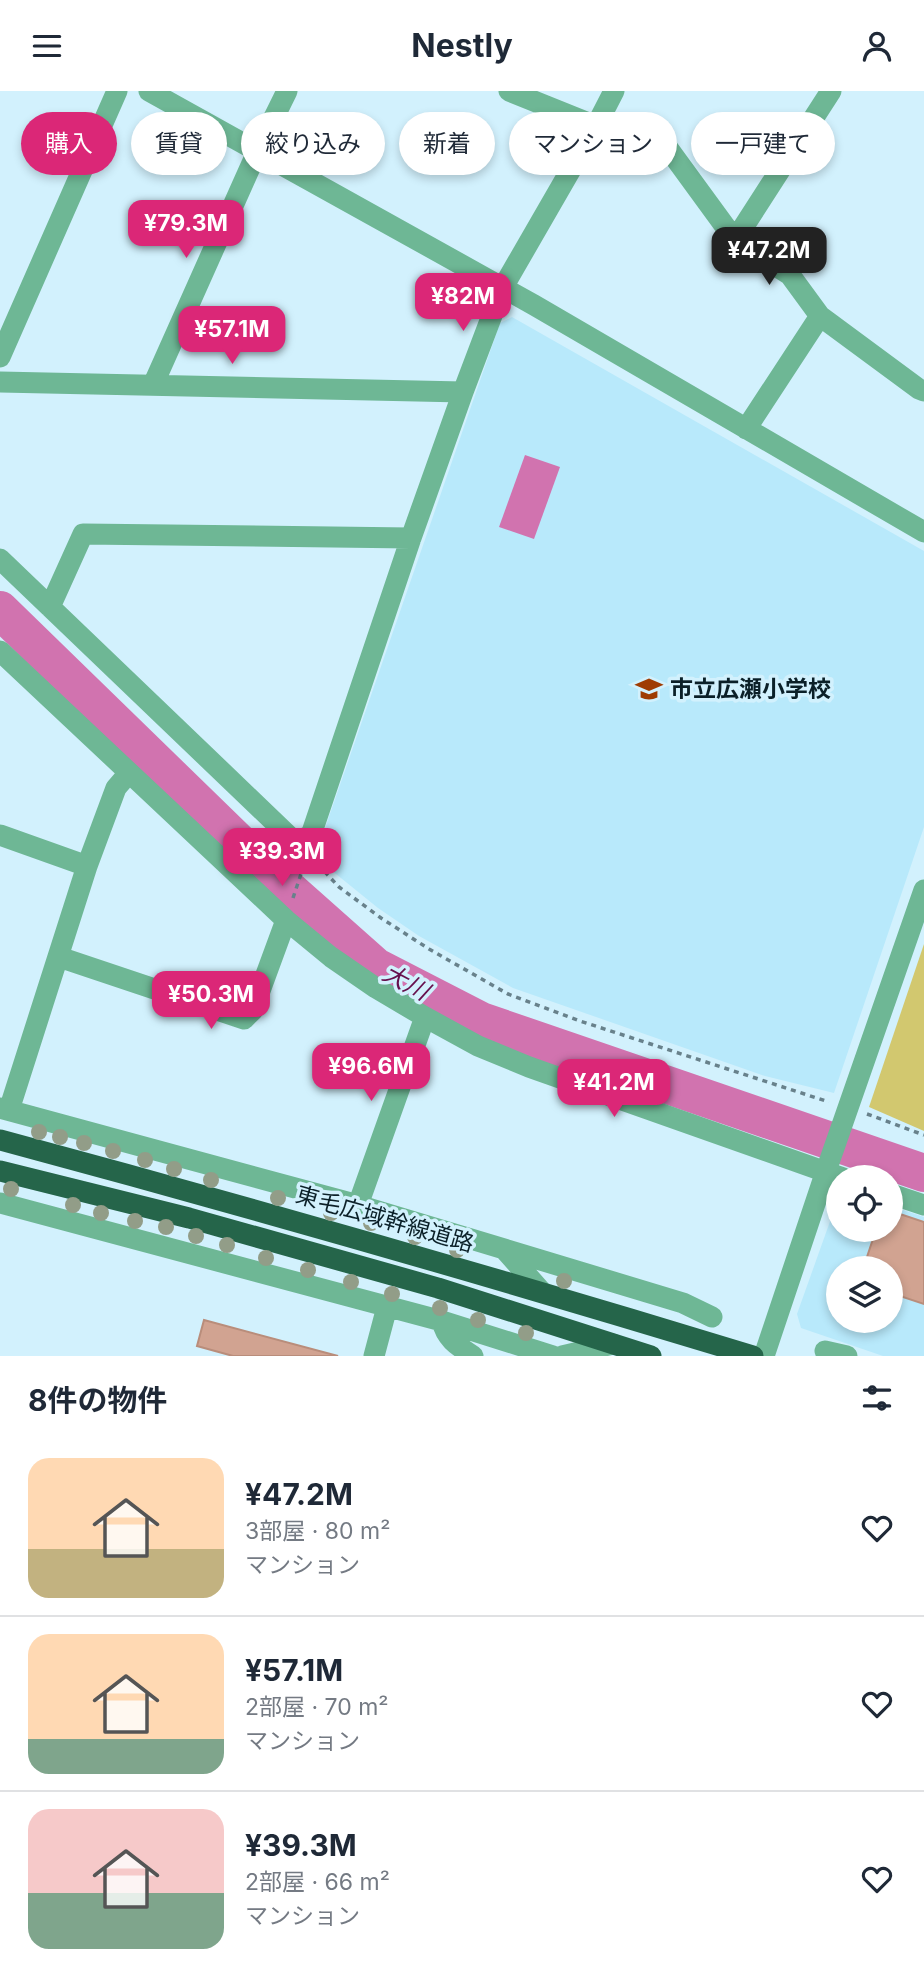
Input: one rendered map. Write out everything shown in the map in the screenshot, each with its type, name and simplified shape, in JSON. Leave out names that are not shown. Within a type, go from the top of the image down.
[{"type":"highway","name":"東毛広域幹線道路","points":[[0,1140],[541,1291],[753,1356]]},
{"type":"highway","points":[[0,1171],[189,1218],[438,1288],[651,1356]]},
{"type":"street","points":[[0,357],[117,91]]},
{"type":"street","points":[[149,91],[241,143]]},
{"type":"street","points":[[277,112],[287,91]]},
{"type":"street","points":[[509,91],[561,112]]},
{"type":"street","points":[[603,112],[614,91]]},
{"type":"street","points":[[735,240],[831,91]]},
{"type":"street","points":[[677,161],[735,240],[790,275],[820,316],[924,391]]},
{"type":"street","points":[[153,385],[247,175]]},
{"type":"street","points":[[298,175],[534,305],[924,533]]},
{"type":"street","points":[[0,559],[291,838],[302,840],[311,835],[411,538],[502,289],[568,175]]},
{"type":"street","points":[[746,429],[820,316]]},
{"type":"street","points":[[0,382],[463,392]]},
{"type":"street","points":[[50,607],[83,534],[411,538]]},
{"type":"street","points":[[0,651],[286,920],[365,980],[478,1046],[528,1067],[826,1169]]},
{"type":"street","points":[[128,774],[116,788],[87,866],[59,957],[4,1109],[358,1205],[683,1303],[712,1317]]},
{"type":"street","points":[[0,835],[87,866]]},
{"type":"street","points":[[834,1165],[847,1112],[924,890]]},
{"type":"street","points":[[59,957],[244,1019],[254,1010],[286,920]]},
{"type":"street","points":[[358,1205],[425,1017]]},
{"type":"street","points":[[764,1356],[826,1190]]},
{"type":"street","points":[[903,1198],[924,1205]]},
{"type":"street","points":[[0,1203],[442,1321],[553,1356]]},
{"type":"street","points":[[504,1249],[541,1291]]},
{"type":"street","points":[[374,1356],[387,1307]]},
{"type":"street","points":[[442,1321],[444,1332],[454,1344],[473,1356]]},
{"type":"street","points":[[562,1356],[613,1344]]},
{"type":"street","points":[[825,1351],[847,1356]]},
{"type":"path","points":[[309,854],[339,887],[381,918],[508,994],[847,1112],[924,1135]]},
{"type":"path","points":[[293,898],[306,859]]},
{"type":"shaded area","name":"市立広瀬小学校","points":[[512,317],[924,551],[924,827],[834,1093],[765,1076],[513,988],[419,936],[378,908],[315,857],[500,323]]},
{"type":"shaded area","points":[[525,455],[560,467],[534,539],[499,527]]},
{"type":"shaded area","points":[[924,944],[924,1131],[869,1107]]},
{"type":"shaded area","points":[[903,1210],[924,1217],[924,1356],[883,1356],[801,1328],[797,1314],[826,1233],[826,1242],[903,1242]]},
{"type":"building","points":[[903,1215],[924,1222],[924,1304],[903,1297],[903,1256],[867,1256],[872,1242],[903,1242]]},
{"type":"building","points":[[204,1320],[338,1356],[233,1356],[197,1346]]},
{"type":"waterway","name":"大川","points":[[0,610],[269,872],[376,967],[481,1021],[924,1173]]},
{"type":"place","name":"市立広瀬小学校","points":[[649,689]]}]
